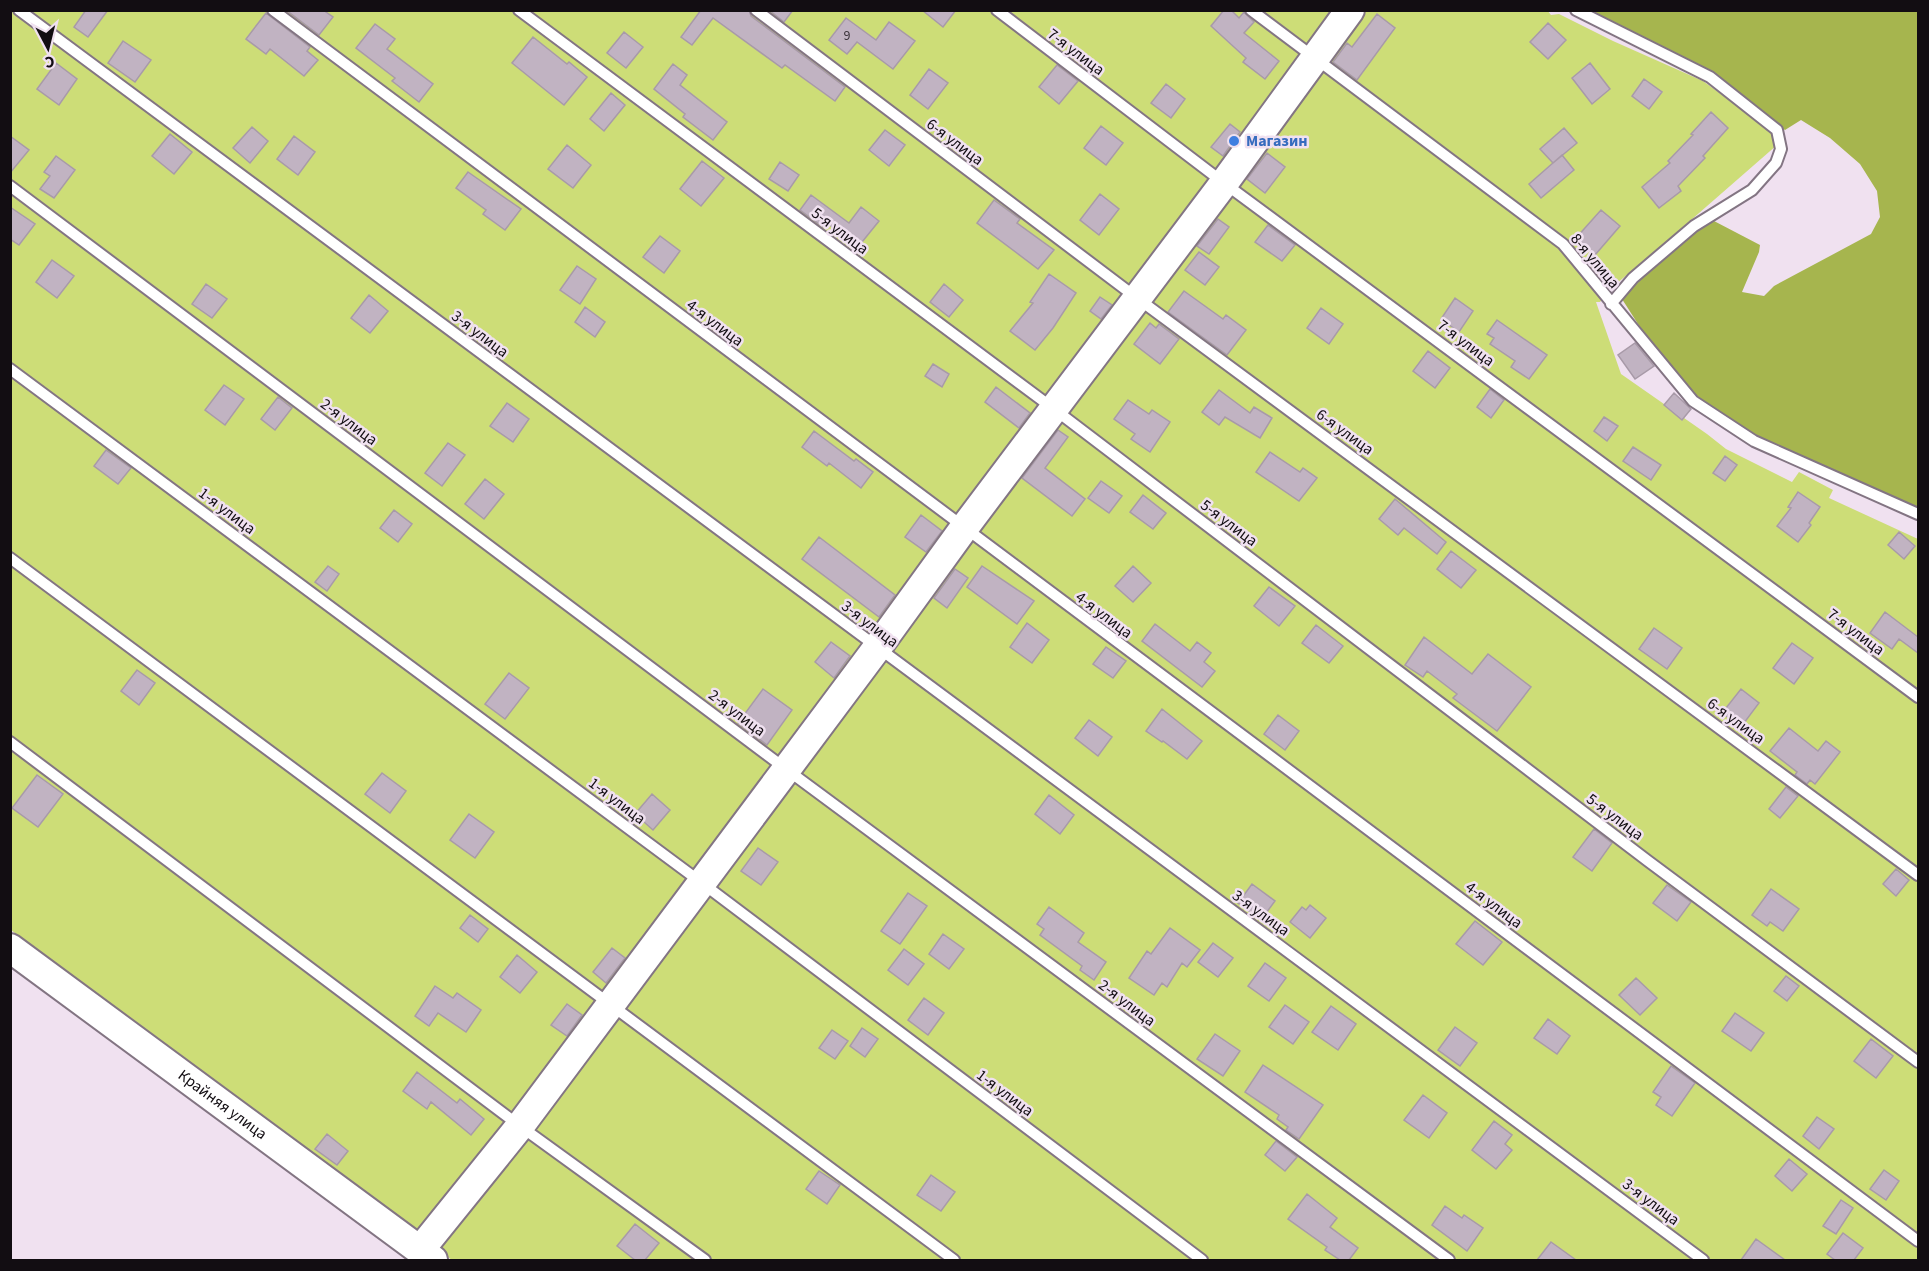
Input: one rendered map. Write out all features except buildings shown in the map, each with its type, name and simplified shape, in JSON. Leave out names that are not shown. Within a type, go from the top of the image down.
[{"type":"street","points":[[427,1255],[609,1005],[877,648],[963,528],[1224,183],[1350,10]]},
{"type":"street","name":"Крайняя улица","points":[[10,948],[427,1255]]},
{"type":"lane","name":"3-я улица","points":[[19,10],[1703,1260]]},
{"type":"lane","name":"4-я улица","points":[[273,10],[1918,1241]]},
{"type":"lane","name":"5-я улица","points":[[519,10],[1054,409],[1648,861],[1918,1062]]},
{"type":"lane","name":"6-я улица","points":[[756,10],[1137,298],[1918,874]]},
{"type":"lane","name":"7-я улица","points":[[997,10],[1224,183],[1918,697]]},
{"type":"lane","name":"8-я улица","points":[[1251,10],[1563,244],[1692,400],[1754,441],[1918,514]]},
{"type":"lane","points":[[1576,10],[1710,77],[1777,130],[1781,149],[1776,163],[1752,190],[1694,226],[1633,278],[1611,304]]},
{"type":"lane","name":"2-я улица","points":[[10,186],[786,769],[1449,1260]]},
{"type":"lane","name":"1-я улица","points":[[10,369],[702,883],[1202,1260]]},
{"type":"lane","points":[[10,558],[954,1260]]},
{"type":"lane","points":[[10,742],[520,1126],[705,1260]]},
{"type":"green space","points":[[1547,10],[1551,15],[1559,14],[1703,81],[1774,133],[1777,145],[1609,290],[1600,302],[1596,302],[1621,374],[1726,449],[1792,482],[1799,472],[1833,490],[1829,498],[1918,539],[1918,1260],[452,1260],[11,930],[10,11]]},
{"type":"green space","points":[[1570,11],[1918,11],[1918,511],[1754,436],[1697,396],[1645,335],[1622,299],[1676,246],[1714,221],[1760,245],[1742,292],[1764,296],[1774,286],[1871,234],[1880,217],[1877,191],[1860,164],[1830,138],[1801,120],[1785,130],[1751,104]]},
{"type":"place","name":"Магазин","points":[[1234,141]]}]
